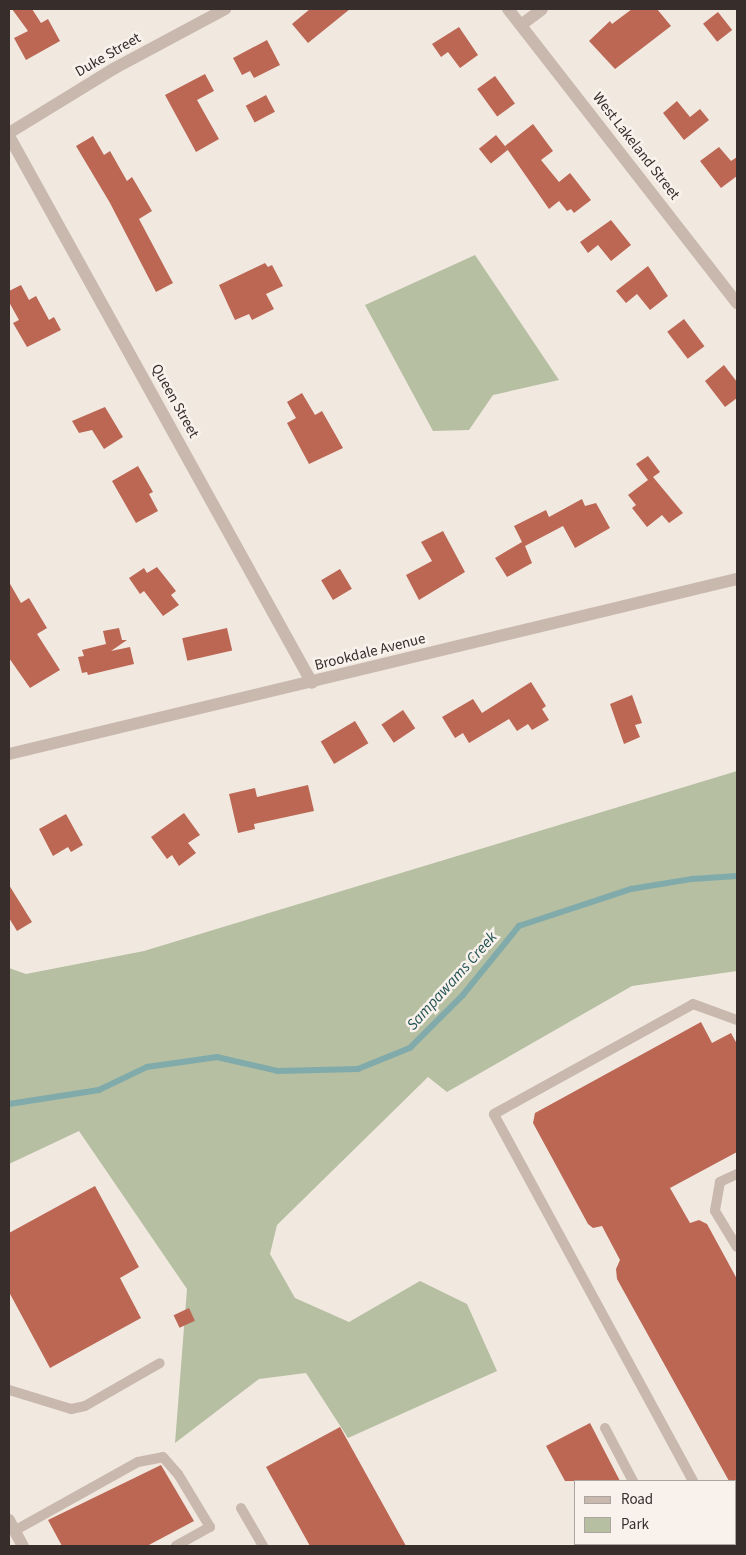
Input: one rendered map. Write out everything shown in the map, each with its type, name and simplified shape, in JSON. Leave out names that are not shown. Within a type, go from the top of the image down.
[{"type":"street","name":"Duke Street","points":[[9,134],[116,68],[225,9]]},
{"type":"street","name":"West Lakeland Street","points":[[508,9],[737,302]]},
{"type":"street","points":[[521,25],[542,9]]},
{"type":"street","name":"Queen Street","points":[[9,134],[312,683]]},
{"type":"street","name":"Brookdale Avenue","points":[[9,754],[312,683],[737,579]]},
{"type":"street","points":[[12,1526],[23,1546]]},
{"type":"lane","points":[[692,1480],[494,1114],[692,1004],[737,1020]]},
{"type":"lane","points":[[737,1174],[720,1182],[715,1211],[737,1247]]},
{"type":"lane","points":[[9,1390],[71,1409],[85,1406],[160,1363]]},
{"type":"lane","points":[[605,1428],[632,1480]]},
{"type":"lane","points":[[12,1526],[138,1462],[163,1457],[178,1474],[210,1527],[176,1546]]},
{"type":"lane","points":[[241,1508],[263,1546]]},
{"type":"green space","points":[[475,255],[559,380],[493,395],[469,430],[433,431],[365,305]]},
{"type":"green space","points":[[737,771],[737,971],[632,986],[447,1092],[428,1077],[277,1225],[270,1254],[295,1298],[349,1322],[420,1281],[467,1304],[497,1371],[348,1438],[306,1373],[259,1379],[175,1443],[187,1289],[79,1131],[9,1164],[9,968],[26,974],[144,951]]},
{"type":"building","points":[[12,9],[32,9],[41,23],[48,19],[60,41],[26,60],[14,38],[28,31]]},
{"type":"building","points":[[310,9],[350,9],[308,43],[292,24]]},
{"type":"building","points":[[632,9],[657,9],[671,26],[615,69],[589,41],[610,21],[612,24]]},
{"type":"building","points":[[718,12],[732,30],[717,42],[703,24]]},
{"type":"building","points":[[459,27],[478,55],[460,68],[448,52],[441,57],[432,44]]},
{"type":"building","points":[[267,40],[280,65],[254,78],[250,71],[242,75],[233,58]]},
{"type":"building","points":[[205,74],[214,91],[197,100],[219,139],[196,152],[165,95]]},
{"type":"building","points":[[495,76],[515,104],[497,116],[477,89]]},
{"type":"building","points":[[266,95],[275,112],[255,123],[246,106]]},
{"type":"building","points":[[677,101],[690,117],[700,109],[709,120],[684,140],[663,113]]},
{"type":"building","points":[[533,124],[553,151],[541,160],[559,182],[570,173],[591,200],[574,213],[571,209],[567,211],[559,201],[549,209],[505,146]]},
{"type":"building","points":[[496,135],[508,150],[491,164],[479,149]]},
{"type":"building","points":[[93,136],[104,155],[110,151],[127,181],[132,177],[152,211],[139,219],[173,283],[156,292],[110,203],[76,146]]},
{"type":"building","points":[[719,147],[731,161],[737,157],[737,176],[721,188],[700,161]]},
{"type":"building","points":[[611,220],[631,245],[611,261],[598,245],[588,253],[580,242]]},
{"type":"building","points":[[265,263],[268,267],[272,265],[283,286],[266,294],[274,309],[252,320],[249,314],[235,320],[219,285]]},
{"type":"building","points":[[648,266],[668,296],[650,310],[637,294],[626,303],[616,291]]},
{"type":"building","points":[[21,285],[29,300],[36,296],[49,320],[54,317],[61,330],[27,347],[13,323],[19,320],[9,302],[9,291]]},
{"type":"building","points":[[684,319],[704,346],[688,359],[667,332]]},
{"type":"building","points":[[724,365],[737,382],[737,398],[725,407],[705,381]]},
{"type":"building","points":[[302,393],[315,415],[322,411],[343,448],[309,464],[287,423],[296,418],[287,402]]},
{"type":"building","points":[[105,407],[123,437],[104,449],[92,430],[79,433],[72,421]]},
{"type":"building","points":[[648,456],[660,472],[653,477],[683,513],[669,523],[662,515],[647,527],[632,508],[636,505],[628,495],[648,480],[636,464]]},
{"type":"building","points":[[138,466],[153,492],[149,494],[158,511],[136,523],[112,481]]},
{"type":"building","points":[[582,499],[585,506],[596,503],[610,528],[575,548],[563,526],[525,546],[532,563],[507,577],[495,558],[522,542],[514,526],[546,510],[549,517]]},
{"type":"building","points":[[443,531],[465,572],[419,600],[406,575],[432,561],[421,542]]},
{"type":"building","points":[[157,567],[176,591],[171,595],[179,605],[163,616],[144,591],[140,594],[129,578],[144,568],[147,573]]},
{"type":"building","points":[[340,569],[352,589],[333,600],[321,580]]},
{"type":"building","points":[[9,582],[21,603],[29,598],[47,628],[37,634],[60,670],[30,688],[9,658]]},
{"type":"building","points":[[119,628],[122,640],[127,640],[111,651],[130,647],[134,664],[88,675],[87,672],[82,673],[78,657],[84,656],[82,650],[106,644],[103,631]]},
{"type":"building","points":[[227,628],[232,650],[187,661],[182,638]]},
{"type":"building","points":[[531,682],[546,706],[542,709],[549,720],[532,730],[528,724],[517,731],[509,719],[469,743],[463,733],[455,738],[442,717],[473,699],[482,713]]},
{"type":"building","points":[[632,695],[642,723],[635,725],[640,737],[624,744],[610,704]]},
{"type":"building","points":[[403,710],[415,728],[394,743],[381,725]]},
{"type":"building","points":[[355,721],[368,743],[334,764],[321,742]]},
{"type":"building","points":[[308,785],[314,811],[254,824],[255,829],[238,833],[229,794],[255,788],[257,797]]},
{"type":"building","points":[[184,813],[200,835],[188,843],[196,853],[179,866],[172,855],[167,859],[151,837]]},
{"type":"building","points":[[66,814],[83,845],[71,852],[68,847],[53,856],[39,829]]},
{"type":"building","points":[[9,885],[32,922],[17,931],[9,918]]},
{"type":"building","points":[[701,1022],[712,1043],[731,1033],[737,1044],[737,1152],[670,1188],[690,1223],[699,1220],[707,1224],[737,1279],[737,1496],[736,1480],[728,1480],[617,1279],[616,1269],[620,1260],[602,1226],[593,1228],[588,1224],[533,1123],[535,1113]]},
{"type":"building","points":[[95,1186],[139,1267],[120,1278],[141,1318],[50,1368],[9,1292],[9,1233]]},
{"type":"building","points":[[189,1308],[195,1321],[180,1328],[174,1315]]},
{"type":"building","points":[[590,1423],[619,1480],[565,1481],[546,1446]]},
{"type":"building","points":[[340,1427],[406,1546],[310,1546],[266,1467]]},
{"type":"building","points":[[161,1465],[194,1521],[147,1546],[62,1546],[48,1520]]},
{"type":"waterway","name":"Sampawams Creek","points":[[9,1104],[99,1090],[147,1067],[217,1057],[278,1071],[358,1069],[410,1048],[463,995],[519,926],[631,889],[692,879],[737,876]]}]
